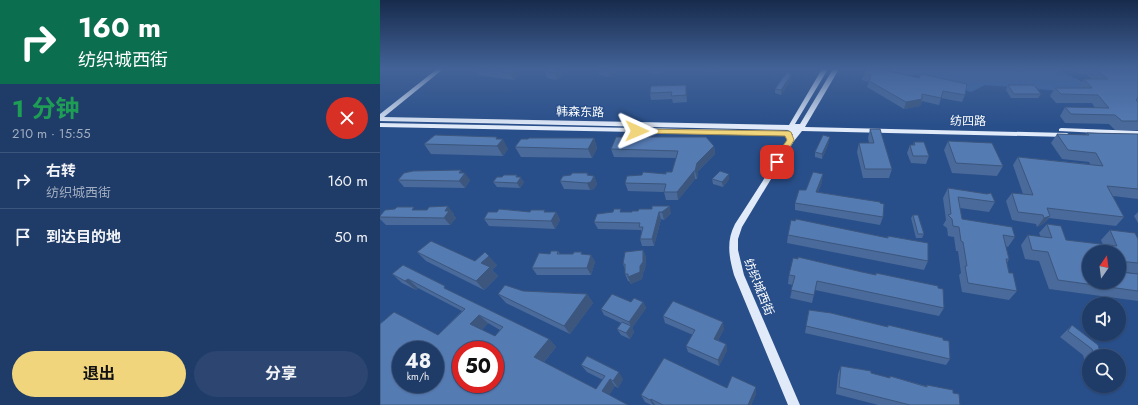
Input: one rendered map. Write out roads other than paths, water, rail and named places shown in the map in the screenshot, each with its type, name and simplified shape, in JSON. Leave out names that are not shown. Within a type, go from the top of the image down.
[{"type":"main road","points":[[380,118],[417,88]]},
{"type":"main road","name":"纺织城西街","points":[[794,405],[739,275],[732,253],[733,237],[815,88]]},
{"type":"main road","points":[[801,127],[825,88]]},
{"type":"main road","name":"韩森东路","points":[[380,118],[790,133]]},
{"type":"main road","name":"韩森东路","points":[[380,125],[790,133],[801,127]]},
{"type":"main road","name":"纺四路","points":[[801,127],[1094,131],[1138,133]]},
{"type":"main road","name":"纺四路","points":[[801,127],[1138,136]]}]
